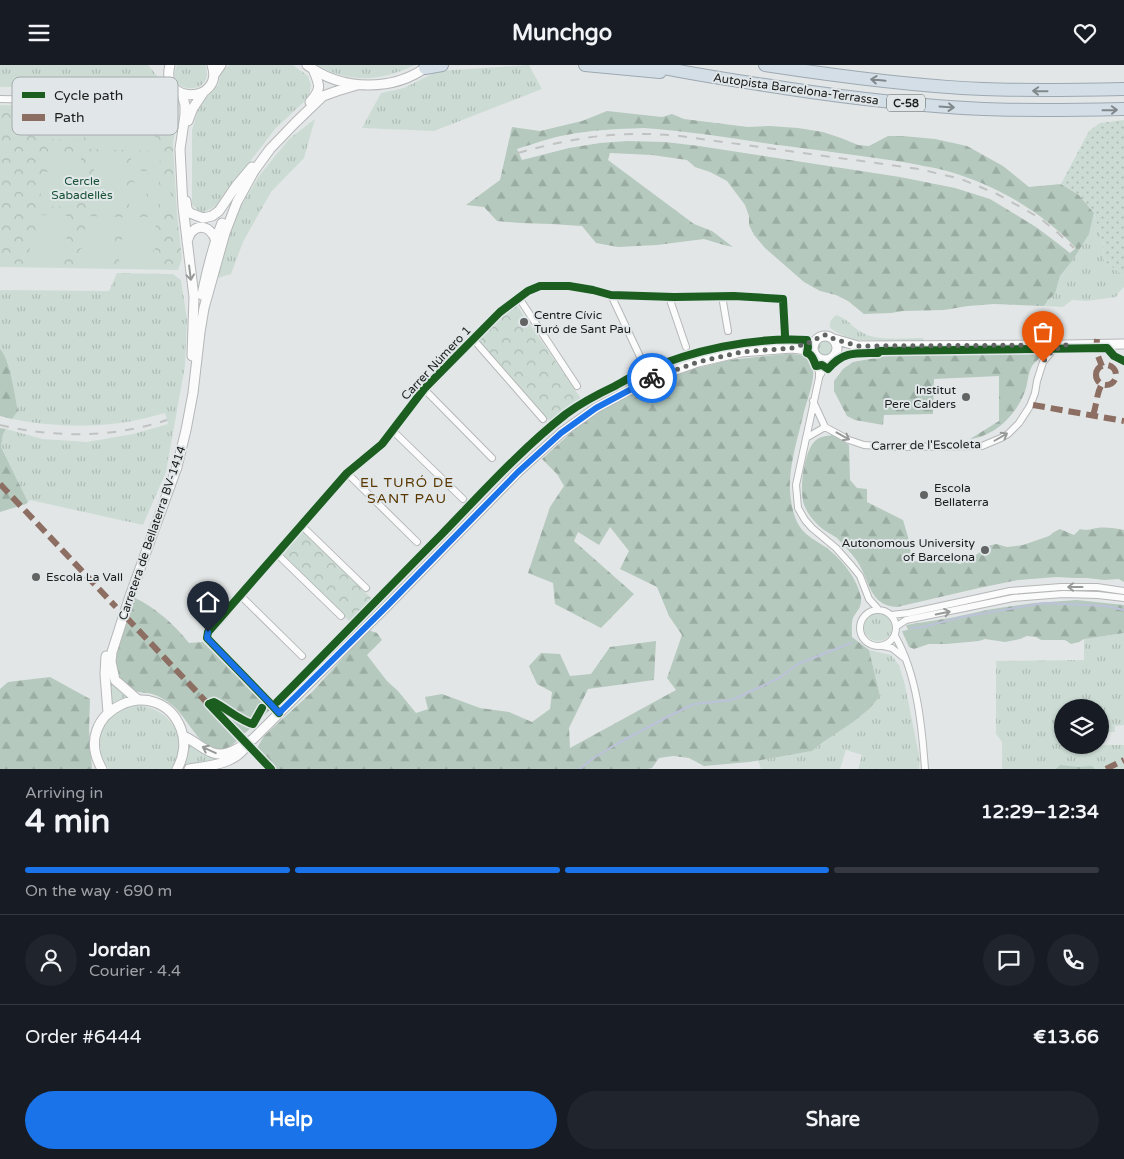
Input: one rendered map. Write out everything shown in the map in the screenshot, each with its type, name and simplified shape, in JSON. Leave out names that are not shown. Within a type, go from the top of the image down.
[{"type":"highway","points":[[428,67],[442,65]]},
{"type":"highway","points":[[585,65],[691,74]]},
{"type":"highway","name":"Autopista Barcelona-Terrassa","points":[[649,65],[691,74],[838,96],[925,105],[1061,111],[1124,109]]},
{"type":"highway","name":"Autopista Barcelona-Terrassa","points":[[764,65],[839,76],[982,89],[1058,91],[1124,89]]},
{"type":"street","points":[[212,65],[214,75]]},
{"type":"street","points":[[189,107],[212,83],[214,75],[221,65]]},
{"type":"street","points":[[310,67],[335,80],[357,85],[379,85],[410,76],[428,67]]},
{"type":"street","points":[[310,67],[318,80],[321,94]]},
{"type":"street","name":"Carretera de Bellaterra BV-1414","points":[[187,209],[203,218],[212,216],[219,211],[268,145],[311,101],[321,94],[357,85]]},
{"type":"street","points":[[128,596],[175,455],[188,392],[192,361],[194,297],[187,245],[184,149],[189,107],[182,94],[178,91]]},
{"type":"street","points":[[182,94],[194,95],[202,93]]},
{"type":"street","name":"Carretera de Bellaterra BV-1414","points":[[201,325],[224,233],[236,202],[254,171],[270,149],[321,94]]},
{"type":"street","name":"Carretera de Bellaterra BV-1414","points":[[192,361],[201,297],[214,236],[253,165]]},
{"type":"street","points":[[187,245],[189,236],[194,229],[200,227],[207,229],[214,236]]},
{"type":"street","name":"Carretera de Bellaterra BV-1414","points":[[108,713],[105,674],[106,656],[177,467],[186,430],[193,393],[201,315],[208,279],[217,248],[214,236]]},
{"type":"street","name":"Carrer Número 1","points":[[279,713],[207,638],[208,632],[347,473],[382,444],[424,389],[500,312],[528,291],[540,287],[569,286],[610,295],[722,296],[783,299],[785,335]]},
{"type":"street","points":[[610,295],[643,363]]},
{"type":"street","points":[[722,296],[728,331]]},
{"type":"street","points":[[669,297],[686,347]]},
{"type":"street","points":[[519,298],[577,386]]},
{"type":"street","points":[[792,348],[814,341],[825,335],[858,346],[1124,344]]},
{"type":"street","points":[[473,339],[543,419]]},
{"type":"street","points":[[819,379],[838,347],[834,339]]},
{"type":"street","points":[[814,341],[813,348],[819,368],[819,379],[796,485],[798,508],[812,529],[836,548],[860,576],[869,599],[878,609]]},
{"type":"street","name":"Carrer de l'Escoleta","points":[[825,427],[849,440],[864,445],[894,447],[982,446],[1008,434],[1019,423],[1030,406],[1043,362],[1052,351],[1066,345]]},
{"type":"street","points":[[189,769],[233,759],[240,753],[518,472],[561,433],[596,408],[650,379],[698,362],[741,352],[792,348],[808,350],[823,360],[858,346]]},
{"type":"street","points":[[424,389],[492,458]]},
{"type":"street","points":[[806,438],[825,427],[814,401]]},
{"type":"street","points":[[392,430],[463,499]]},
{"type":"street","points":[[347,473],[417,542]]},
{"type":"street","points":[[301,525],[366,588]]},
{"type":"street","points":[[276,553],[341,616]]},
{"type":"street","points":[[891,615],[909,613],[1010,591],[1097,587],[1124,591]]},
{"type":"street","points":[[896,626],[906,620],[1013,598],[1063,594],[1124,598]]},
{"type":"street","points":[[240,595],[302,655]]},
{"type":"street","points":[[866,614],[878,609],[886,611],[891,615],[894,619],[896,631],[891,641],[875,646],[862,637],[860,626],[862,619],[868,611],[869,599]]},
{"type":"street","name":"Carretera de Bellaterra BV-1414","points":[[117,626],[110,662],[115,680],[138,700]]},
{"type":"street","points":[[894,636],[905,659],[915,693],[925,769]]},
{"type":"street","points":[[883,645],[892,648],[905,659]]},
{"type":"street","points":[[97,769],[95,747],[96,734],[100,723],[113,709],[129,701],[138,700],[153,702],[166,709],[178,722],[184,744],[183,755],[177,769]]},
{"type":"street","points":[[183,737],[215,754],[223,754],[237,749],[253,739]]},
{"type":"street","points":[[97,758],[102,769]]},
{"type":"green space","points":[[0,65],[148,65],[158,77],[12,77],[12,87],[0,87]]},
{"type":"green space","points":[[177,65],[205,65],[207,75],[204,82],[198,87],[191,88],[183,87],[178,83],[178,77],[175,75]]},
{"type":"green space","points":[[230,65],[293,65],[308,76],[311,85],[309,97],[275,129],[216,206],[202,213],[192,205],[192,130],[198,110],[209,93],[218,85],[221,71]]},
{"type":"green space","points":[[317,65],[415,65],[378,77],[354,78]]},
{"type":"green space","points":[[529,65],[542,89],[434,131],[362,128],[381,93],[404,88],[438,71]]},
{"type":"green space","name":"Cercle Sabadellès","points":[[0,105],[12,105],[12,135],[174,135],[173,144],[177,214],[182,258],[178,270],[0,267]]},
{"type":"green space","points":[[607,111],[662,117],[672,114],[684,119],[748,127],[770,126],[823,132],[858,145],[869,146],[888,136],[935,139],[967,146],[1003,166],[1029,187],[1061,184],[1079,195],[1094,213],[1089,234],[1073,260],[1060,276],[1055,294],[1044,306],[994,304],[944,310],[864,314],[848,301],[836,295],[820,291],[804,282],[765,248],[754,235],[749,225],[749,216],[745,205],[727,181],[695,167],[687,160],[652,155],[610,153],[608,160],[694,224],[712,231],[733,247],[704,239],[657,245],[618,247],[596,243],[582,226],[497,221],[484,207],[466,205],[500,180],[512,127],[540,131],[582,121]],"holes":[[[643,128],[710,135],[903,162],[947,171],[983,184],[1017,201],[1048,222],[1076,248],[1070,253],[1036,227],[990,199],[955,188],[900,177],[665,142],[628,141],[600,143],[569,148],[522,160],[517,149],[575,133]]]},
{"type":"green space","points":[[315,119],[304,158],[271,192],[243,242],[231,274],[214,279],[239,209],[259,176],[289,139]]},
{"type":"green space","points":[[1124,120],[1124,276],[1104,261],[1103,244],[1094,213],[1079,195],[1061,184],[1089,131],[1100,123]]},
{"type":"green space","points":[[49,135],[84,135],[84,140],[49,139]]},
{"type":"green space","points":[[90,135],[155,135],[155,151],[90,149]]},
{"type":"green space","points":[[48,156],[81,157],[81,173],[77,173],[77,190],[74,190],[73,207],[40,206],[41,188],[44,188],[45,172],[48,172]]},
{"type":"green space","points":[[150,156],[160,156],[158,212],[148,212]]},
{"type":"green space","points":[[94,157],[126,158],[125,208],[93,208]]},
{"type":"green space","points":[[131,158],[148,158],[148,167],[130,167]]},
{"type":"green space","points":[[130,171],[148,171],[147,179],[130,179]]},
{"type":"green space","points":[[161,175],[171,176],[170,213],[160,213]]},
{"type":"green space","points":[[130,182],[147,183],[146,210],[129,210]]},
{"type":"green space","points":[[1094,213],[1103,244],[1104,261],[1124,276],[1124,287],[1116,297],[1087,301],[1072,300],[1063,307],[1044,306],[1055,294],[1060,276],[1073,260],[1089,234]]},
{"type":"green space","points":[[37,215],[70,216],[70,233],[67,233],[63,266],[29,265],[30,248],[33,248],[34,232],[37,231]]},
{"type":"green space","points":[[85,216],[119,217],[118,233],[115,233],[115,249],[112,249],[111,265],[79,265],[80,249],[83,248],[83,232],[85,232]]},
{"type":"green space","points":[[122,217],[156,217],[155,250],[153,250],[152,266],[119,266],[119,249],[122,249]]},
{"type":"green space","points":[[117,273],[173,274],[181,280],[187,319],[185,366],[166,472],[143,525],[30,500],[28,502],[1,447],[3,434],[6,429],[43,439],[87,442],[133,434],[168,424],[165,413],[106,425],[52,425],[12,419],[18,411],[7,361],[0,349],[0,290],[109,291]]},
{"type":"green space","points":[[516,304],[582,400],[551,423],[477,339]]},
{"type":"green space","points":[[836,315],[861,332],[877,338],[923,338],[924,341],[853,340],[830,328],[831,321]]},
{"type":"green space","points":[[822,340],[828,340],[833,345],[831,354],[822,356],[817,351],[817,345]]},
{"type":"green space","points":[[0,349],[7,361],[18,411],[12,419],[0,416]]},
{"type":"green space","points":[[786,354],[806,357],[813,368],[812,386],[804,410],[792,464],[790,485],[793,511],[797,522],[803,530],[838,558],[856,583],[861,601],[852,620],[852,637],[869,650],[880,696],[869,709],[853,722],[812,751],[749,762],[704,766],[689,758],[673,756],[659,758],[652,768],[648,769],[265,769],[250,754],[257,748],[264,736],[313,691],[368,630],[377,633],[382,640],[367,655],[387,681],[416,713],[428,709],[425,697],[442,694],[480,708],[509,712],[532,722],[550,709],[552,692],[537,684],[529,666],[541,653],[560,654],[570,676],[591,674],[610,647],[656,641],[654,680],[588,689],[569,728],[570,748],[676,690],[667,678],[682,635],[669,616],[657,587],[620,569],[629,551],[610,527],[599,545],[578,532],[574,541],[634,594],[601,628],[555,604],[553,583],[528,573],[550,507],[564,486],[557,474],[542,459],[586,419],[619,400],[654,384],[693,369],[729,360]]},
{"type":"green space","points":[[1043,354],[1032,366],[1025,392],[1019,404],[1002,425],[987,434],[970,439],[999,421],[999,376],[934,379],[933,414],[884,415],[883,425],[855,420],[847,416],[834,391],[834,381],[843,369],[853,362],[892,355]]},
{"type":"green space","points":[[0,428],[6,429],[3,434],[1,447],[28,502],[0,512]]},
{"type":"green space","points":[[833,435],[849,445],[850,480],[857,488],[867,489],[867,502],[903,520],[912,561],[928,562],[937,557],[960,564],[988,546],[996,544],[1007,547],[1023,545],[1049,536],[1060,529],[1074,535],[1080,529],[1110,528],[1124,530],[1124,582],[1119,579],[1057,577],[1018,580],[897,607],[888,606],[875,597],[855,558],[837,538],[824,530],[811,517],[803,501],[803,473],[811,446],[819,438]]},
{"type":"green space","points":[[301,529],[373,600],[351,623],[280,554]]},
{"type":"green space","points":[[133,597],[164,617],[189,643],[203,642],[270,710],[228,749],[213,749],[202,742],[170,703],[155,695],[132,690],[120,677],[115,659]]},
{"type":"green space","points":[[1077,600],[1124,605],[1124,633],[1084,639],[1071,644],[1065,640],[1041,640],[1036,637],[1027,636],[1005,642],[985,639],[946,644],[929,644],[914,649],[909,647],[902,631],[908,630],[906,625],[992,609],[1034,603]]},
{"type":"green space","points":[[878,613],[888,617],[892,627],[888,637],[878,641],[868,637],[864,627],[868,617]]},
{"type":"green space","points":[[1124,633],[1124,725],[1115,726],[1115,732],[1109,732],[1109,699],[1054,699],[1054,754],[1109,754],[1109,745],[1124,745],[1124,769],[1002,769],[1002,742],[996,734],[996,661],[1084,660],[1084,639]]},
{"type":"green space","points":[[869,650],[891,655],[899,665],[905,685],[920,760],[919,769],[858,769],[862,755],[846,750],[840,769],[761,769],[758,760],[812,751],[880,696]]},
{"type":"green space","points":[[108,670],[116,686],[130,697],[111,704]]},
{"type":"green space","points":[[50,677],[90,699],[89,730],[92,769],[0,769],[0,689],[8,682]]},
{"type":"green space","points":[[135,705],[158,711],[174,726],[179,746],[172,769],[109,769],[104,761],[100,745],[103,729],[113,715],[123,708]]},
{"type":"green space","points":[[189,745],[204,753],[228,756],[185,767]]},
{"type":"green space","points":[[1060,765],[1092,766],[1095,769],[1056,769]]},
{"type":"waterway","points":[[911,628],[1044,603],[1106,606],[1124,610]]},
{"type":"waterway","points":[[580,769],[615,745],[694,704],[732,700],[779,678],[798,664],[851,643]]},
{"type":"railway","points":[[518,153],[598,136],[658,134],[919,169],[961,179],[997,194],[1041,219],[1074,248]]},
{"type":"railway","points":[[0,425],[42,432],[84,434],[126,430],[167,420]]},
{"type":"marked path","points":[[1097,339],[1096,351],[1102,366]]},
{"type":"marked path","points":[[1102,365],[1110,365],[1116,371],[1116,375],[1116,379],[1110,385],[1102,385],[1096,379],[1096,371],[1102,365]]},
{"type":"marked path","points":[[1093,415],[1102,384]]},
{"type":"marked path","points":[[1033,405],[1124,421]]},
{"type":"marked path","points":[[0,484],[116,607]]},
{"type":"marked path","points":[[126,617],[212,708]]},
{"type":"marked path","points":[[1106,769],[1124,760]]},
{"type":"cycle path","points":[[279,713],[207,638],[208,632],[347,473],[382,444],[424,389],[500,312],[528,291],[540,286],[569,286],[611,295],[734,296],[783,299],[785,335]]},
{"type":"cycle path","points":[[277,702],[533,442],[578,406],[635,375],[661,364],[702,351],[744,343],[786,340],[807,340],[807,353],[812,356],[816,366],[822,365],[828,369],[839,359],[850,354],[878,353],[878,351],[1107,348],[1114,356],[1124,361]]},
{"type":"cycle path","points":[[211,703],[214,702],[244,721],[253,724],[262,708]]},
{"type":"cycle path","points":[[209,704],[271,769]]},
{"type":"way so far","points":[[652,378],[698,362],[741,352],[792,348],[814,341],[825,335],[858,346],[1066,345],[1052,351],[1043,362]]},
{"type":"place","name":"Centre Cívic Turó de Sant Pau","points":[[524,322]]},
{"type":"place","name":"Institut Pere Calders","points":[[966,397]]},
{"type":"place","name":"Escola Bellaterra","points":[[924,495]]},
{"type":"place","name":"Autonomous University of Barcelona","points":[[985,550]]},
{"type":"place","name":"Escola La Vall","points":[[36,577]]},
{"type":"district","name":"EL TURÓ DE SANT PAU","points":[[407,490]]},
{"type":"route","points":[[208,632],[207,638],[279,713],[518,472],[561,433],[596,408],[652,378]]}]
